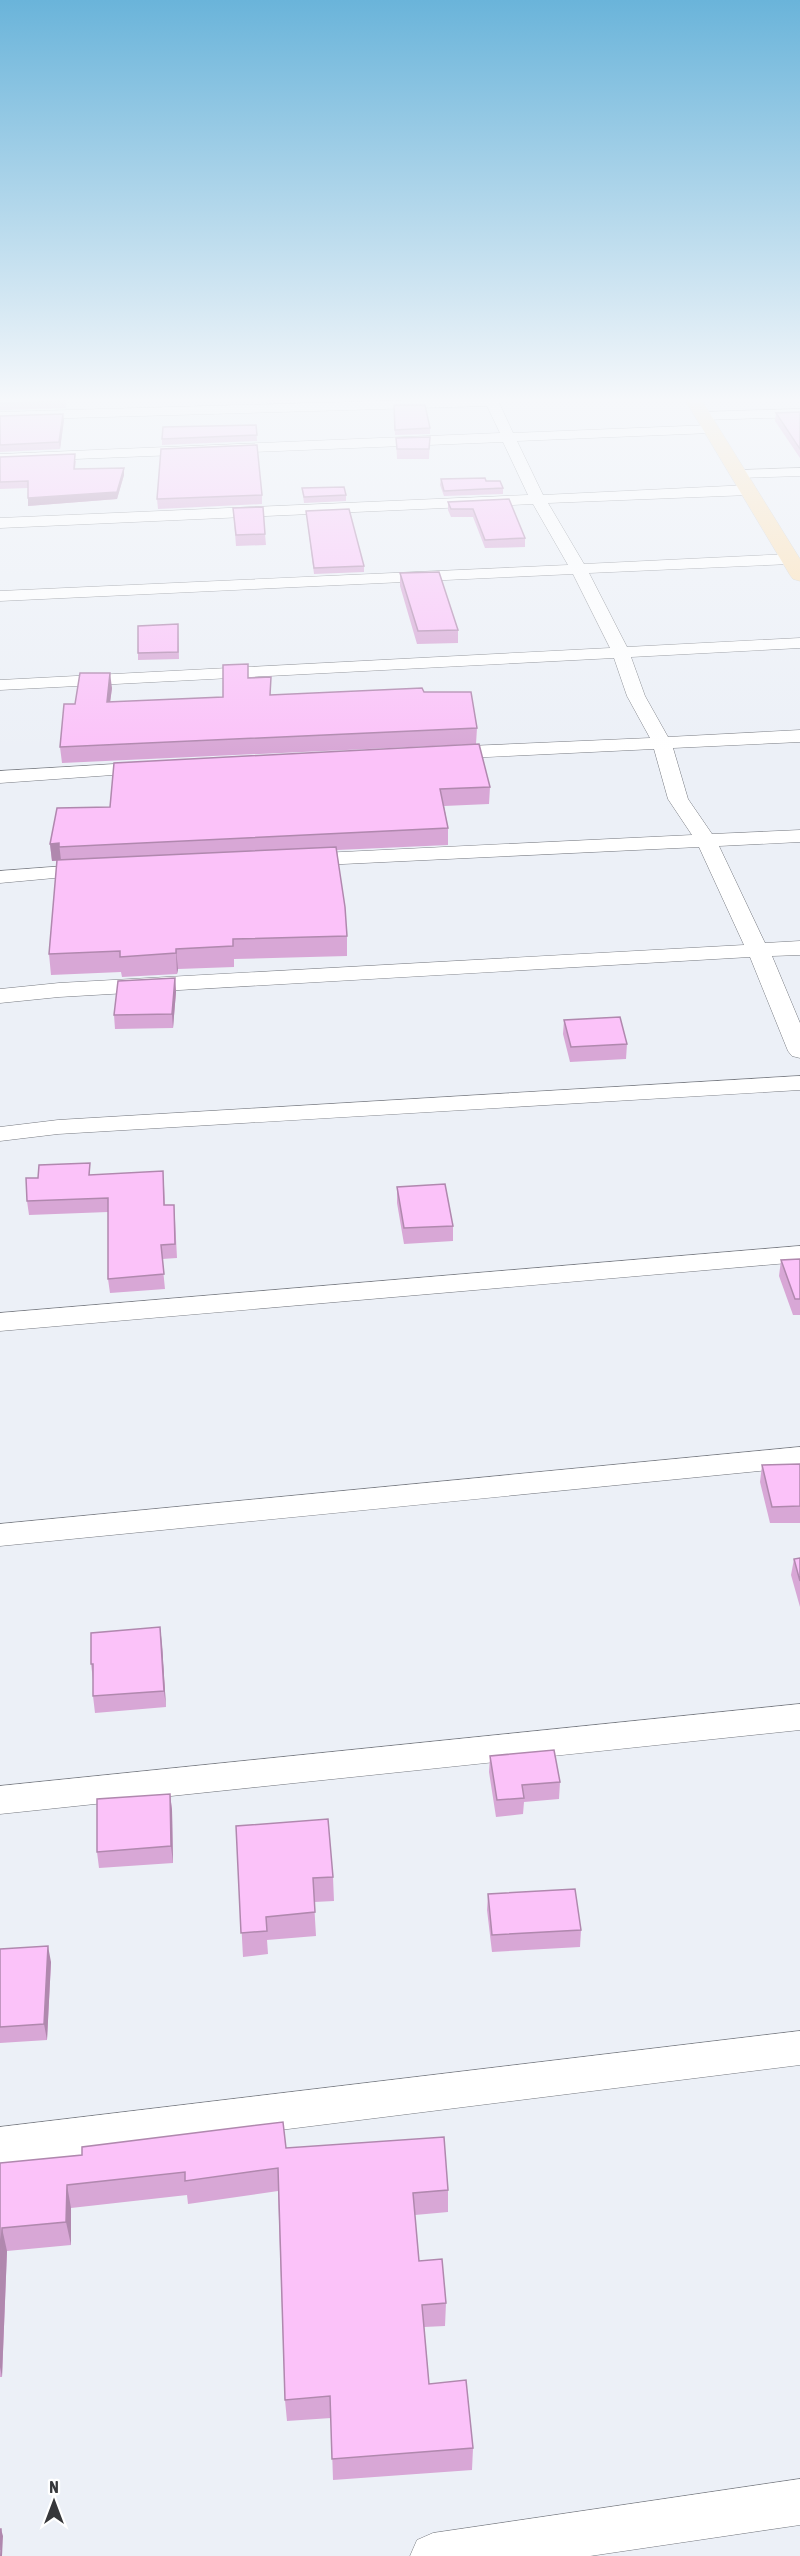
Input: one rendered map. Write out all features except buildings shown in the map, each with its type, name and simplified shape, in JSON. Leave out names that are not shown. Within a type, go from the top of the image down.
[{"type":"main road","points":[[764,515],[795,567]]},
{"type":"street","points":[[0,523],[181,515]]},
{"type":"street","points":[[547,515],[578,568],[621,653],[636,696],[662,743],[678,799],[706,840],[757,950],[800,1051]]},
{"type":"street","points":[[781,543],[800,542]]},
{"type":"street","points":[[0,596],[578,568],[795,567]]},
{"type":"street","points":[[0,685],[800,643]]},
{"type":"street","points":[[424,754],[800,736]]},
{"type":"street","points":[[0,777],[162,767]]},
{"type":"street","points":[[280,861],[800,836]]},
{"type":"street","points":[[0,877],[115,869]]},
{"type":"street","points":[[0,996],[70,989],[800,948]]},
{"type":"street","points":[[0,1134],[58,1127],[800,1083]]},
{"type":"street","points":[[0,1322],[800,1254]]},
{"type":"street","points":[[0,1536],[800,1457]]},
{"type":"street","points":[[0,1800],[800,1717]]},
{"type":"street","points":[[0,2146],[800,2048]]},
{"type":"street","points":[[433,2556],[800,2502]]}]
